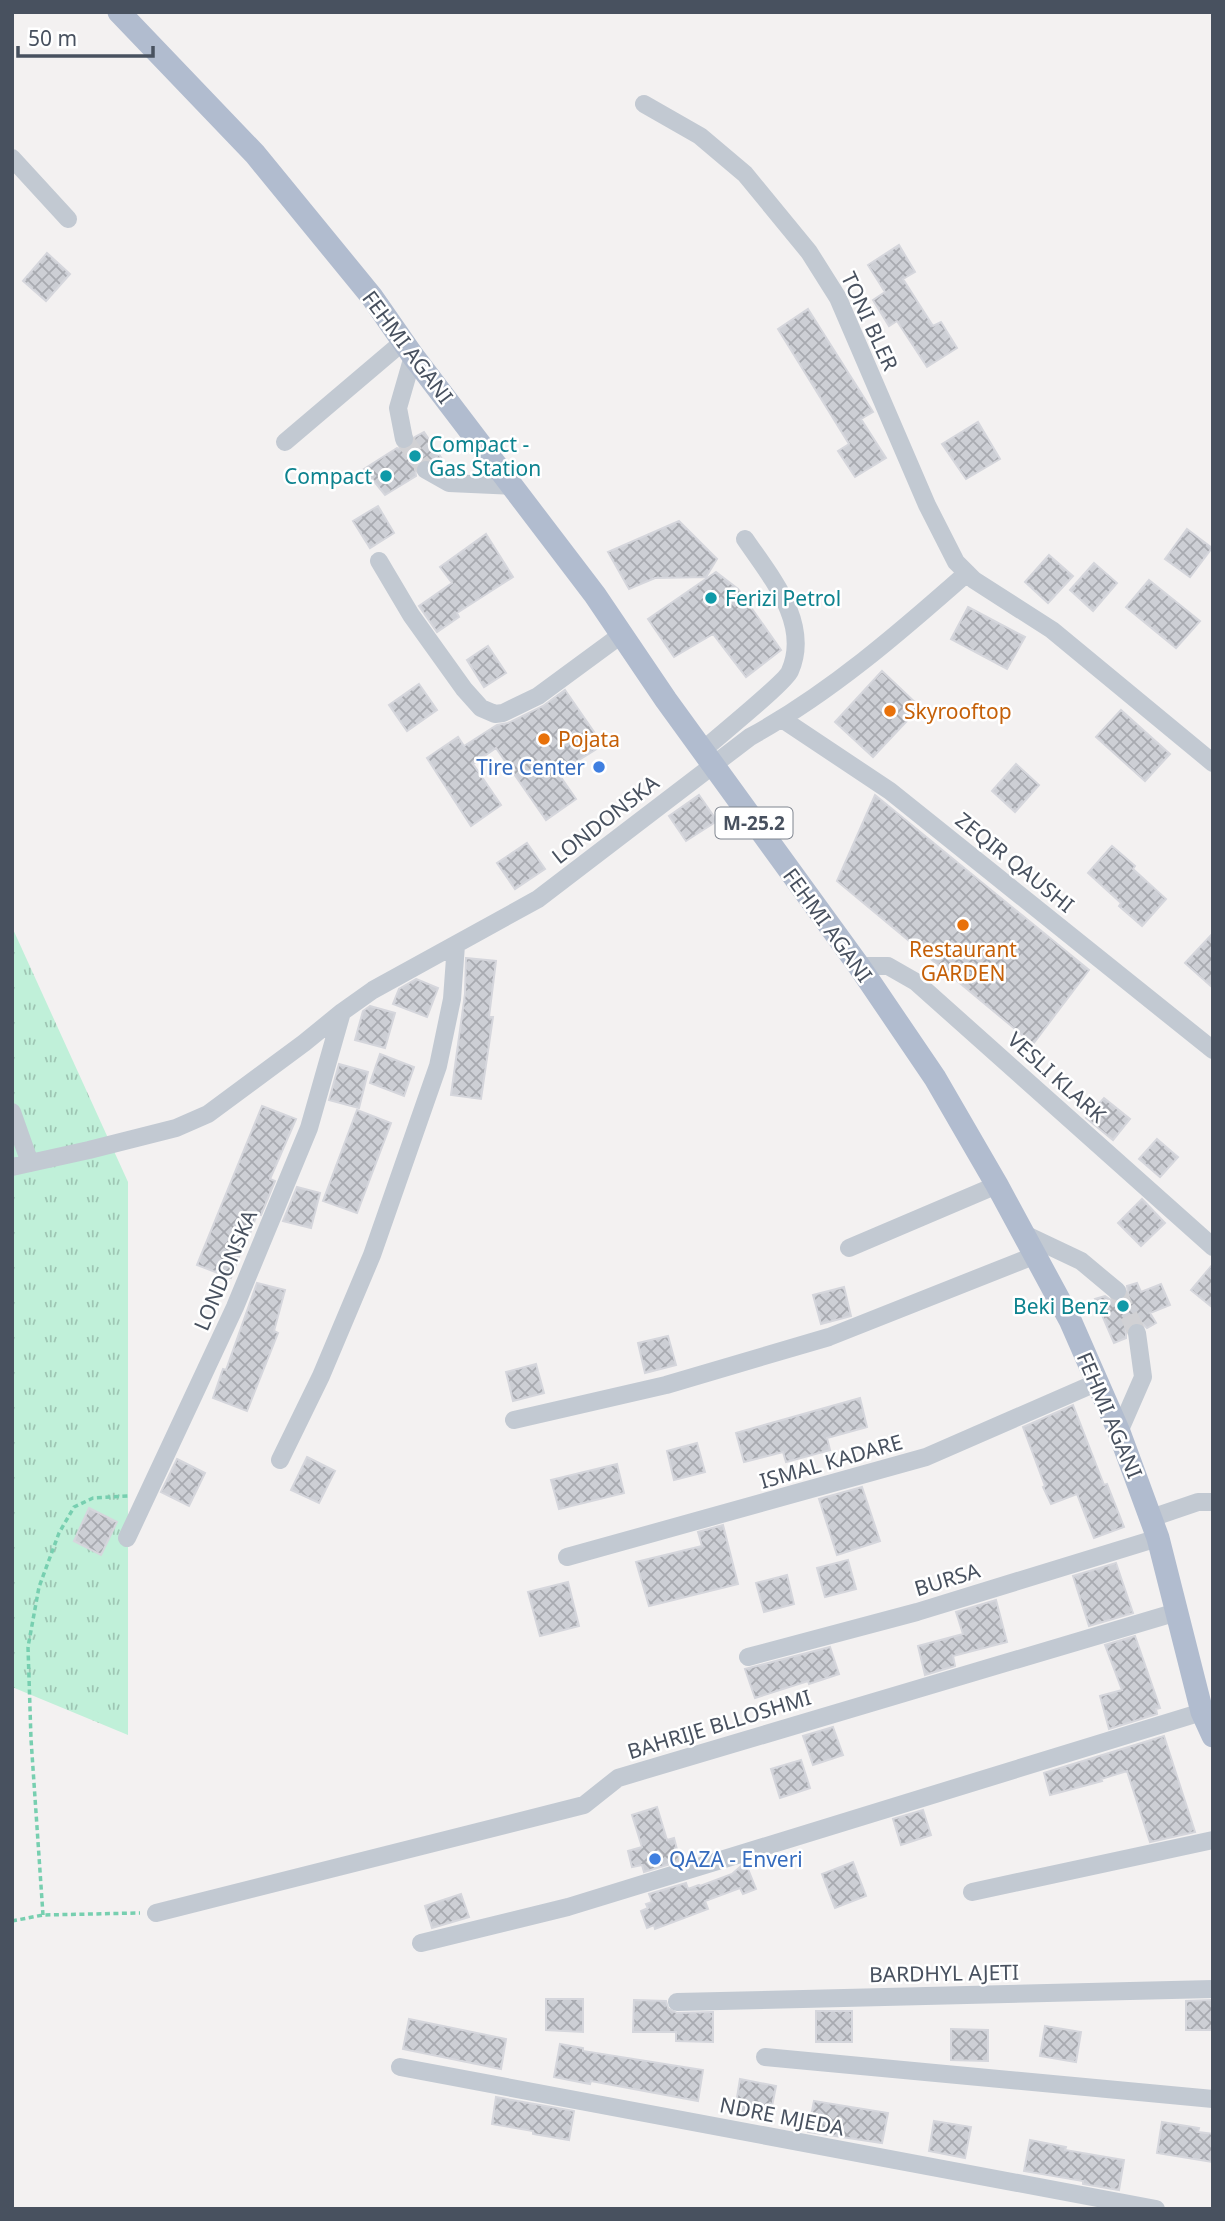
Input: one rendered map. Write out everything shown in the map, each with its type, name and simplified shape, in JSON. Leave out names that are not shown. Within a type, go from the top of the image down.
[{"type":"main road","name":"FEHMI AGANI","points":[[120,12],[256,154],[372,297],[408,349],[595,595],[707,758],[859,965],[935,1078],[1036,1255],[1098,1382],[1154,1528],[1210,1728]]},
{"type":"street","name":"TONI BLER","points":[[644,104],[700,136],[745,174],[809,252],[838,298],[927,505],[956,562],[974,580],[1052,630],[1213,763]]},
{"type":"street","points":[[12,158],[68,219]]},
{"type":"street","points":[[404,439],[398,408],[408,349]]},
{"type":"street","points":[[285,442],[408,349]]},
{"type":"street","points":[[426,470],[449,483],[513,486]]},
{"type":"street","points":[[707,758],[790,673],[795,647],[793,623],[783,595],[745,539]]},
{"type":"street","points":[[379,561],[411,615],[464,689],[481,708],[495,715],[538,696],[621,635]]},
{"type":"street","points":[[707,758],[782,719],[874,655],[967,573]]},
{"type":"street","name":"ZEQIR QAUSHI","points":[[782,719],[890,791],[1213,1050]]},
{"type":"street","name":"LONDONSKA","points":[[21,1165],[176,1128],[208,1114],[373,990],[538,899],[707,758]]},
{"type":"street","points":[[280,1460],[321,1376],[372,1255],[438,1066],[452,999],[456,945]]},
{"type":"street","name":"VESLI KLARK","points":[[859,965],[888,966],[916,982],[1213,1247]]},
{"type":"street","name":"LONDONSKA","points":[[127,1538],[235,1307],[309,1128],[342,1012]]},
{"type":"street","points":[[12,1112],[21,1165]]},
{"type":"street","points":[[849,1248],[997,1185]]},
{"type":"street","points":[[1024,1234],[1081,1261],[1117,1291]]},
{"type":"street","points":[[514,1420],[666,1385],[829,1337],[1036,1255]]},
{"type":"street","points":[[1119,1432],[1143,1377],[1136,1333]]},
{"type":"street","name":"ISMAL KADARE","points":[[567,1557],[926,1457],[1098,1382]]},
{"type":"street","name":"BURSA","points":[[748,1657],[917,1612],[1154,1528],[1198,1502],[1213,1502]]},
{"type":"street","name":"BAHRIJE BLLOSHMI","points":[[156,1913],[584,1805],[618,1778],[1177,1612]]},
{"type":"street","points":[[421,1943],[568,1907],[1210,1728]]},
{"type":"street","points":[[972,1892],[1213,1840]]},
{"type":"street","name":"BARDHYL AJETI","points":[[677,2002],[1213,1989]]},
{"type":"street","points":[[765,2057],[1213,2099]]},
{"type":"street","name":"NDRE MJEDA","points":[[400,2067],[1156,2209]]},
{"type":"path","points":[[43,1915],[31,1739],[28,1647],[39,1587],[59,1533],[74,1507],[93,1498],[148,1494]]},
{"type":"path","points":[[12,1921],[43,1915],[156,1913]]},
{"type":"green space","points":[[12,927],[128,1182],[128,1735],[12,1687]]},
{"type":"building","points":[[899,245],[915,272],[903,279],[933,326],[941,322],[957,348],[927,367],[897,321],[889,326],[873,300],[885,292],[868,265]]},
{"type":"building","points":[[47,253],[70,274],[46,301],[23,281]]},
{"type":"building","points":[[808,309],[873,412],[861,419],[886,458],[855,477],[838,451],[849,444],[778,329]]},
{"type":"building","points":[[978,422],[1000,459],[966,479],[942,444]]},
{"type":"building","points":[[424,432],[442,459],[436,463],[427,459],[420,461],[415,469],[416,476],[385,495],[364,469],[397,448],[411,448],[415,437]]},
{"type":"building","points":[[378,506],[394,533],[370,548],[353,521]]},
{"type":"building","points":[[679,521],[717,559],[706,577],[655,578],[629,589],[608,552]]},
{"type":"building","points":[[1187,529],[1212,548],[1190,577],[1165,559]]},
{"type":"building","points":[[486,534],[513,577],[457,613],[459,617],[437,632],[419,606],[452,583],[440,567]]},
{"type":"building","points":[[1049,555],[1073,576],[1048,603],[1025,582]]},
{"type":"building","points":[[1094,563],[1117,583],[1093,611],[1070,590]]},
{"type":"building","points":[[716,572],[738,589],[781,650],[746,677],[713,634],[674,657],[648,619]]},
{"type":"building","points":[[1149,580],[1200,621],[1176,648],[1126,607]]},
{"type":"building","points":[[968,607],[1025,637],[1007,669],[951,639]]},
{"type":"building","points":[[488,646],[506,673],[484,687],[467,660]]},
{"type":"building","points":[[882,671],[920,707],[873,757],[835,722]]},
{"type":"building","points":[[419,684],[437,710],[407,731],[389,705]]},
{"type":"building","points":[[565,690],[603,745],[558,773],[576,799],[546,820],[496,748],[473,764],[501,805],[471,826],[427,758],[458,737],[464,746],[497,725],[508,723],[543,706]]},
{"type":"building","points":[[1121,710],[1170,754],[1145,781],[1096,737]]},
{"type":"building","points":[[1016,764],[1039,785],[1015,812],[992,791]]},
{"type":"building","points":[[699,795],[717,821],[686,841],[669,816]]},
{"type":"building","name":"Restaurant GARDEN","points":[[875,795],[1089,970],[1033,1044],[837,881]]},
{"type":"building","points":[[527,843],[545,869],[515,889],[497,863]]},
{"type":"building","points":[[1112,846],[1166,899],[1142,926],[1088,873]]},
{"type":"building","points":[[1213,933],[1213,988],[1185,963]]},
{"type":"building","points":[[466,958],[496,961],[489,1017],[493,1017],[481,1099],[451,1095],[465,994]]},
{"type":"building","points":[[416,979],[438,988],[427,1017],[393,1004],[399,989]]},
{"type":"building","points":[[370,1006],[395,1013],[385,1048],[355,1040],[363,1011]]},
{"type":"building","points":[[380,1054],[414,1067],[404,1096],[370,1083]]},
{"type":"building","points":[[339,1064],[368,1072],[359,1108],[329,1100]]},
{"type":"building","points":[[1104,1098],[1130,1119],[1113,1140],[1086,1118]]},
{"type":"building","points":[[262,1106],[296,1119],[270,1179],[275,1181],[261,1215],[257,1214],[249,1236],[247,1235],[231,1278],[197,1265]]},
{"type":"building","points":[[357,1110],[391,1123],[357,1213],[323,1201]]},
{"type":"building","points":[[1157,1139],[1178,1157],[1160,1177],[1139,1159]]},
{"type":"building","points":[[297,1187],[320,1193],[311,1228],[283,1221]]},
{"type":"building","points":[[1142,1199],[1165,1223],[1141,1246],[1118,1223]]},
{"type":"building","points":[[1213,1264],[1213,1308],[1191,1290]]},
{"type":"building","points":[[257,1283],[285,1290],[274,1331],[278,1333],[247,1411],[213,1398],[223,1369],[226,1370]]},
{"type":"building","name":"Beki Benz","points":[[1137,1283],[1141,1292],[1161,1284],[1170,1305],[1150,1313],[1156,1323],[1147,1328],[1141,1322],[1131,1324],[1126,1329],[1126,1338],[1114,1343],[1095,1299],[1105,1296],[1114,1302],[1122,1301],[1128,1294],[1127,1286]]},
{"type":"building","points":[[844,1287],[851,1316],[821,1324],[813,1295]]},
{"type":"building","points":[[668,1336],[676,1365],[645,1373],[638,1343]]},
{"type":"building","points":[[536,1364],[544,1393],[513,1401],[506,1372]]},
{"type":"building","points":[[860,1398],[867,1427],[827,1438],[830,1450],[786,1462],[783,1452],[744,1462],[736,1433]]},
{"type":"building","points":[[1073,1405],[1104,1485],[1107,1484],[1124,1527],[1094,1538],[1077,1494],[1051,1504],[1023,1427]]},
{"type":"building","points":[[697,1443],[705,1472],[674,1480],[667,1451]]},
{"type":"building","points":[[307,1457],[335,1471],[319,1503],[291,1490]]},
{"type":"building","points":[[177,1459],[205,1473],[189,1506],[161,1492]]},
{"type":"building","points":[[617,1464],[624,1493],[559,1509],[551,1480]]},
{"type":"building","points":[[862,1487],[880,1541],[837,1555],[819,1499]]},
{"type":"building","points":[[89,1508],[117,1522],[101,1555],[74,1541]]},
{"type":"building","points":[[723,1525],[738,1584],[649,1606],[636,1562],[702,1546],[698,1532]]},
{"type":"building","points":[[848,1560],[856,1589],[825,1597],[817,1568]]},
{"type":"building","points":[[1116,1563],[1133,1613],[1089,1626],[1073,1576]]},
{"type":"building","points":[[787,1575],[794,1604],[764,1612],[756,1583]]},
{"type":"building","points":[[568,1582],[579,1626],[540,1636],[528,1592]]},
{"type":"building","points":[[996,1600],[1007,1642],[953,1656],[955,1666],[925,1675],[918,1646],[963,1634],[956,1612]]},
{"type":"building","points":[[1135,1636],[1160,1708],[1156,1709],[1157,1714],[1109,1729],[1100,1696],[1122,1690],[1105,1645]]},
{"type":"building","points":[[830,1647],[839,1674],[755,1698],[745,1669]]},
{"type":"building","points":[[833,1727],[843,1755],[813,1765],[803,1736]]},
{"type":"building","points":[[1164,1736],[1195,1832],[1150,1842],[1127,1771],[1101,1779],[1102,1781],[1050,1795],[1044,1773]]},
{"type":"building","points":[[801,1760],[810,1788],[780,1798],[771,1769]]},
{"type":"building","points":[[657,1807],[667,1840],[674,1838],[680,1861],[644,1872],[642,1865],[632,1867],[628,1851],[642,1847],[632,1815]]},
{"type":"building","points":[[923,1810],[931,1835],[901,1845],[893,1819]]},
{"type":"building","points":[[853,1862],[866,1896],[835,1908],[822,1874]]},
{"type":"building","points":[[746,1864],[756,1889],[743,1894],[740,1888],[705,1901],[708,1909],[655,1929],[654,1925],[647,1928],[641,1911],[648,1908],[646,1904],[652,1902],[649,1894],[686,1883],[688,1889],[700,1886],[732,1874]]},
{"type":"building","points":[[461,1894],[469,1917],[432,1928],[425,1906]]},
{"type":"building","points":[[546,1999],[583,1999],[583,2032],[546,2030]]},
{"type":"building","points":[[634,2000],[666,2001],[668,2008],[677,2013],[713,2012],[713,2042],[676,2041],[676,2032],[633,2032]]},
{"type":"building","points":[[1213,2000],[1213,2030],[1186,2030],[1186,2001]]},
{"type":"building","points":[[816,2011],[852,2011],[852,2042],[816,2042]]},
{"type":"building","points":[[409,2019],[506,2039],[501,2069],[403,2049]]},
{"type":"building","points":[[1045,2026],[1081,2032],[1076,2062],[1040,2056]]},
{"type":"building","points":[[951,2029],[988,2030],[988,2061],[951,2060]]},
{"type":"building","points":[[560,2044],[583,2048],[583,2051],[703,2070],[698,2101],[591,2081],[590,2084],[554,2077]]},
{"type":"building","points":[[740,2079],[776,2086],[770,2116],[735,2110]]},
{"type":"building","points":[[496,2097],[574,2111],[569,2140],[492,2124]]},
{"type":"building","points":[[814,2101],[888,2113],[882,2143],[808,2132]]},
{"type":"building","points":[[934,2121],[971,2127],[965,2158],[929,2151]]},
{"type":"building","points":[[1162,2122],[1199,2128],[1198,2132],[1213,2134],[1213,2162],[1157,2153]]},
{"type":"building","points":[[1030,2140],[1066,2147],[1065,2150],[1124,2160],[1119,2190],[1024,2171]]},
{"type":"tunnel","points":[[404,439],[426,470]]},
{"type":"tunnel","points":[[1117,1291],[1137,1333]]},
{"type":"place","name":"Compact - Gas Station","points":[[415,456]]},
{"type":"place","name":"Compact","points":[[386,476]]},
{"type":"place","name":"Ferizi Petrol","points":[[711,598]]},
{"type":"place","name":"Skyrooftop","points":[[890,711]]},
{"type":"place","name":"Pojata","points":[[544,739]]},
{"type":"place","name":"Tire Center","points":[[599,767]]},
{"type":"place","name":"Restaurant GARDEN","points":[[963,925]]},
{"type":"place","name":"Beki Benz","points":[[1123,1306]]},
{"type":"place","name":"QAZA - Enveri","points":[[655,1859]]}]
